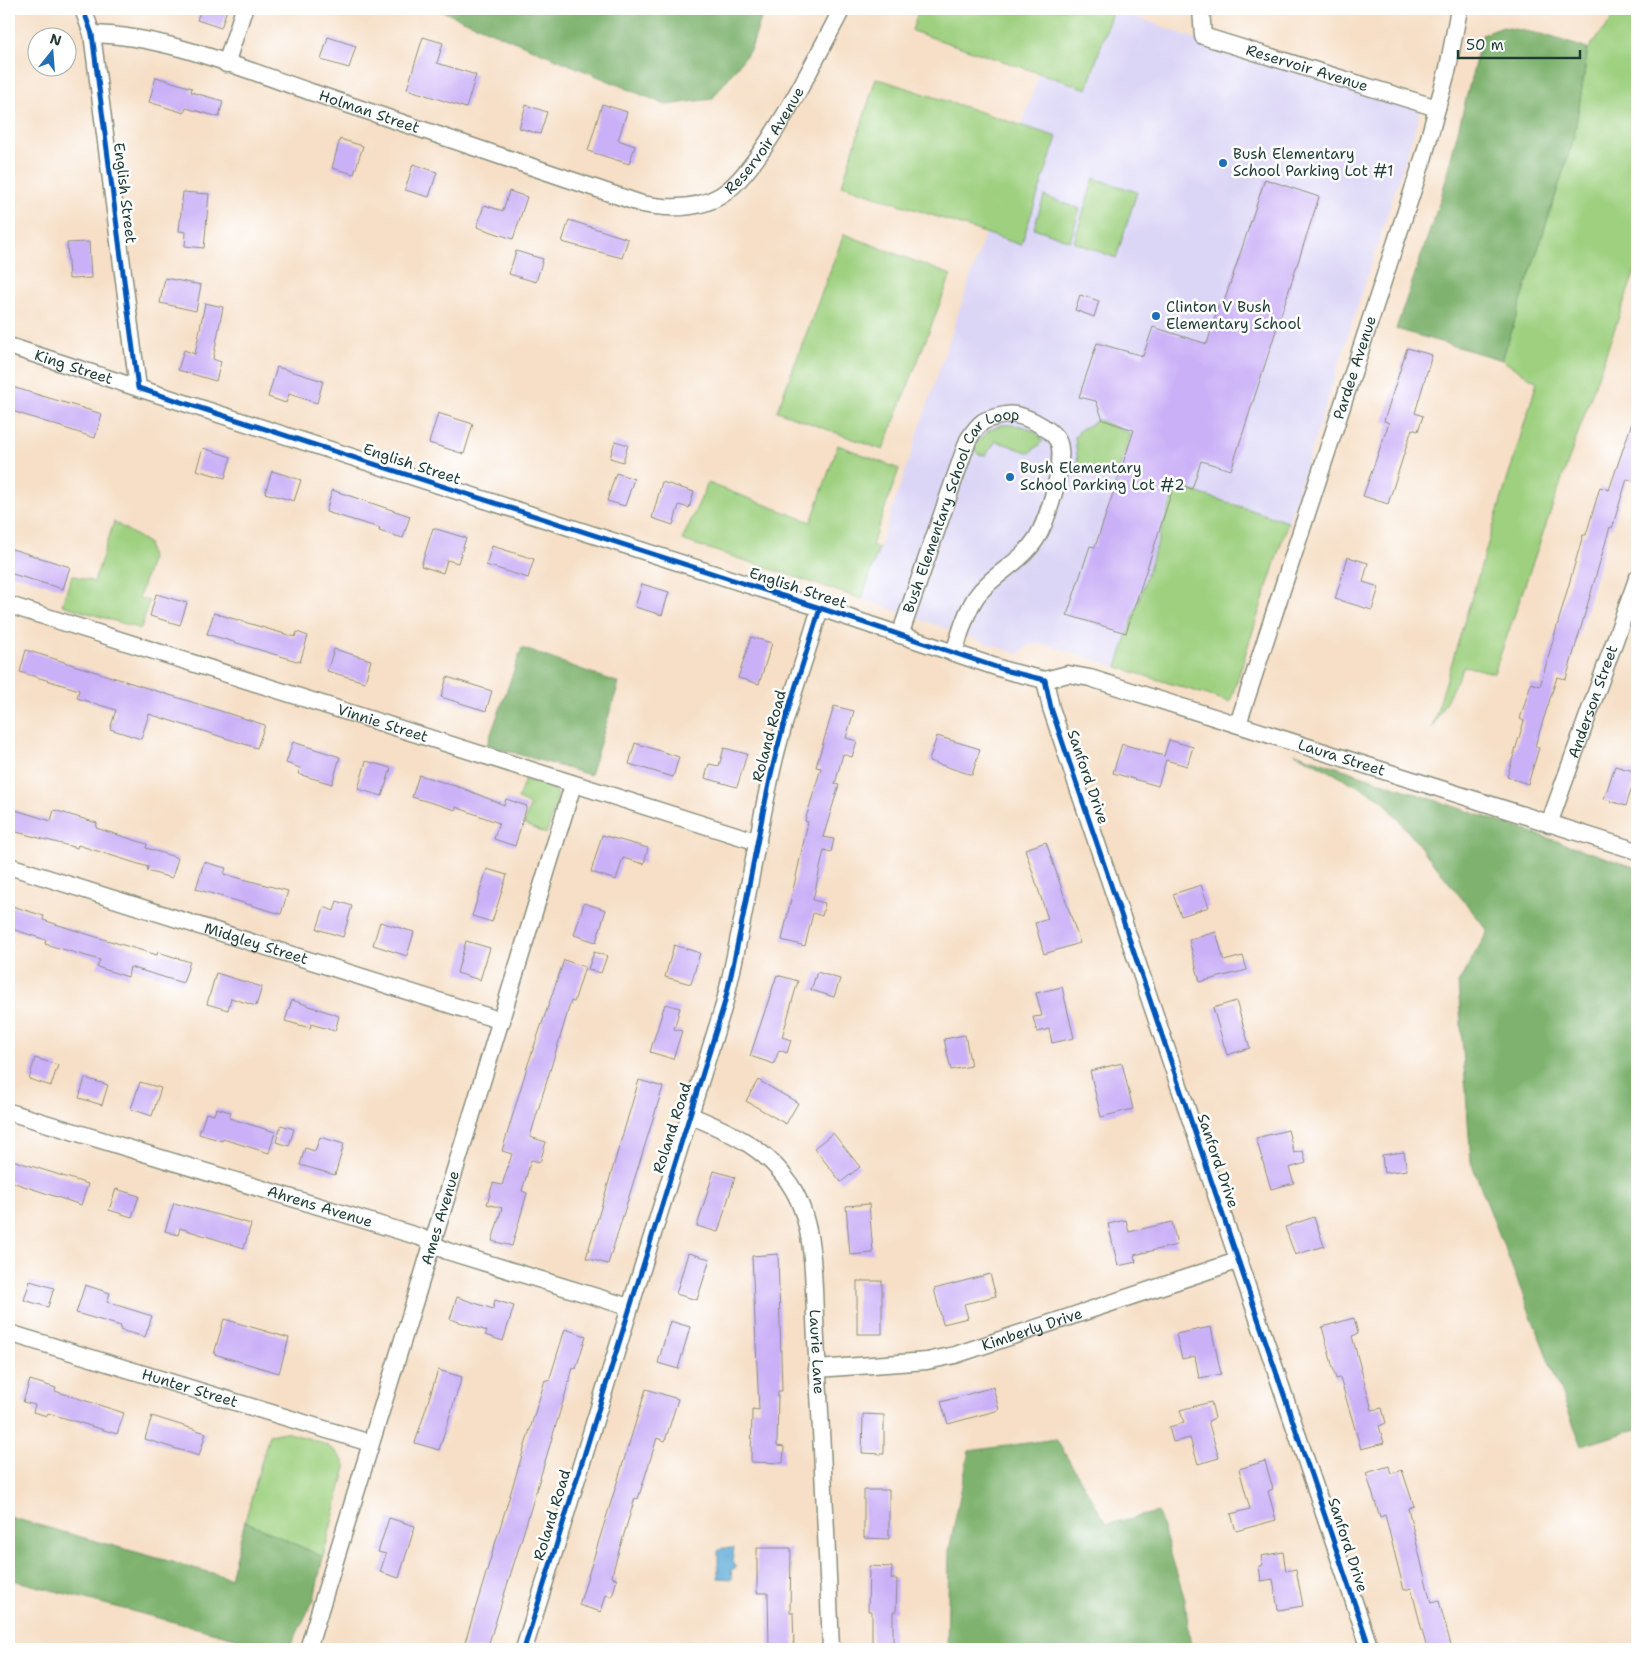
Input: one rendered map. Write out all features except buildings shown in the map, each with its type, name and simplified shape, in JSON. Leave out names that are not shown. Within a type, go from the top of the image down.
[{"type":"street","name":"English Street","points":[[83,9],[92,34],[138,388],[820,608],[1008,672],[1045,680]]},
{"type":"street","points":[[226,64],[244,9]]},
{"type":"street","name":"Reservoir Avenue","points":[[642,204],[661,208],[694,207],[720,196],[742,177],[789,106],[842,9]]},
{"type":"street","name":"Reservoir Avenue","points":[[1200,9],[1203,36],[1438,108]]},
{"type":"street","name":"Pardee Avenue","points":[[1238,724],[1424,156],[1438,108],[1459,9]]},
{"type":"street","name":"Holman Street","points":[[92,34],[122,35],[146,39],[226,64],[642,204]]},
{"type":"street","name":"King Street","points":[[9,346],[138,388]]},
{"type":"street","name":"Bush Elementary School Car Loop","points":[[900,635],[968,440],[978,423],[983,420],[1011,414],[1024,418],[1050,431],[1060,447],[1060,465],[1046,515],[1037,538],[1023,557],[997,577],[974,600],[954,653]]},
{"type":"street","name":"Anderson Street","points":[[1549,824],[1637,579]]},
{"type":"street","name":"Vinnie Street","points":[[9,605],[758,842]]},
{"type":"street","name":"Roland Road","points":[[524,1649],[724,1005],[736,955],[777,748],[820,608]]},
{"type":"street","name":"Laura Street","points":[[1045,680],[1059,675],[1080,675],[1637,851]]},
{"type":"street","name":"Sanford Drive","points":[[1045,680],[1051,708],[1240,1260],[1370,1649]]},
{"type":"street","name":"Ames Avenue","points":[[308,1649],[573,785]]},
{"type":"street","name":"Midgley Street","points":[[9,866],[502,1021]]},
{"type":"street","name":"Ahrens Avenue","points":[[9,1112],[420,1237],[447,1251],[629,1307]]},
{"type":"street","name":"Laurie Lane","points":[[689,1115],[736,1135],[760,1151],[779,1169],[794,1190],[803,1209],[809,1232],[818,1368],[831,1649]]},
{"type":"street","name":"Kimberly Drive","points":[[818,1368],[927,1361],[955,1355],[1240,1260]]},
{"type":"street","name":"Hunter Street","points":[[9,1333],[370,1443]]},
{"type":"shaded area","name":"Clinton V Bush Elementary School","points":[[1061,9],[1107,9],[1142,19],[1206,43],[1421,110],[1230,702],[1047,645],[1029,645],[1019,654],[862,599]]},
{"type":"green space","points":[[437,9],[764,9],[751,49],[712,99],[666,105]]},
{"type":"green space","points":[[919,9],[1113,9],[1087,89],[912,31]]},
{"type":"green space","points":[[1620,9],[1637,9],[1637,265],[1494,673],[1464,666],[1432,728],[1537,382],[1502,360],[1574,138],[1588,49]]},
{"type":"green space","points":[[1503,27],[1545,35],[1588,49],[1574,138],[1502,360],[1396,329],[1441,198],[1482,35]]},
{"type":"green space","points":[[876,78],[1057,137],[1021,245],[842,185]]},
{"type":"green space","points":[[1094,178],[1137,192],[1116,258],[1074,242]]},
{"type":"green space","points":[[1044,196],[1080,209],[1070,241],[1034,228]]},
{"type":"green space","points":[[844,234],[951,275],[883,450],[777,411]]},
{"type":"green space","points":[[1099,420],[1131,434],[1117,475],[1084,470],[1078,464],[1075,437],[1081,429]]},
{"type":"green space","points":[[1001,425],[1025,427],[1035,432],[1043,441],[1030,453],[996,441],[986,455],[978,454],[974,448],[979,440],[989,431]]},
{"type":"green space","points":[[838,445],[899,469],[872,545],[879,548],[862,599],[682,540],[708,483],[811,522]]},
{"type":"green space","points":[[1176,486],[1288,522],[1230,702],[1117,667]]},
{"type":"green space","points":[[114,522],[148,543],[151,560],[139,598],[149,601],[141,629],[62,605],[72,575],[94,582]]},
{"type":"green space","points":[[522,648],[619,683],[590,775],[487,745]]},
{"type":"green space","points":[[1295,753],[1637,868],[1637,1429],[1582,1446],[1471,1162],[1458,983],[1488,931],[1382,799]]},
{"type":"green space","points":[[525,779],[550,787],[557,792],[557,802],[546,834],[524,824],[530,805],[518,799]]},
{"type":"green space","points":[[285,1432],[329,1447],[336,1452],[346,1467],[323,1557],[245,1521],[269,1435]]},
{"type":"green space","points":[[1056,1439],[1107,1524],[1158,1512],[1185,1600],[1191,1649],[947,1649],[949,1550],[969,1451]]},
{"type":"green space","points":[[9,1517],[230,1578],[245,1521],[323,1557],[314,1599],[289,1649],[277,1649],[9,1579]]},
{"type":"water","points":[[723,1548],[734,1548],[732,1562],[737,1567],[731,1569],[732,1579],[718,1578],[718,1551]]},
{"type":"cycle path","points":[[83,9],[92,34],[138,388],[820,608],[1008,671],[1045,680],[1051,708],[1370,1649]]},
{"type":"cycle path","points":[[524,1649],[724,1005],[774,762],[820,608]]},
{"type":"place","name":"Bush Elementary School Parking Lot #1","points":[[1223,163]]},
{"type":"place","name":"Clinton V Bush Elementary School","points":[[1156,316]]},
{"type":"place","name":"Bush Elementary School Parking Lot #2","points":[[1010,477]]}]
